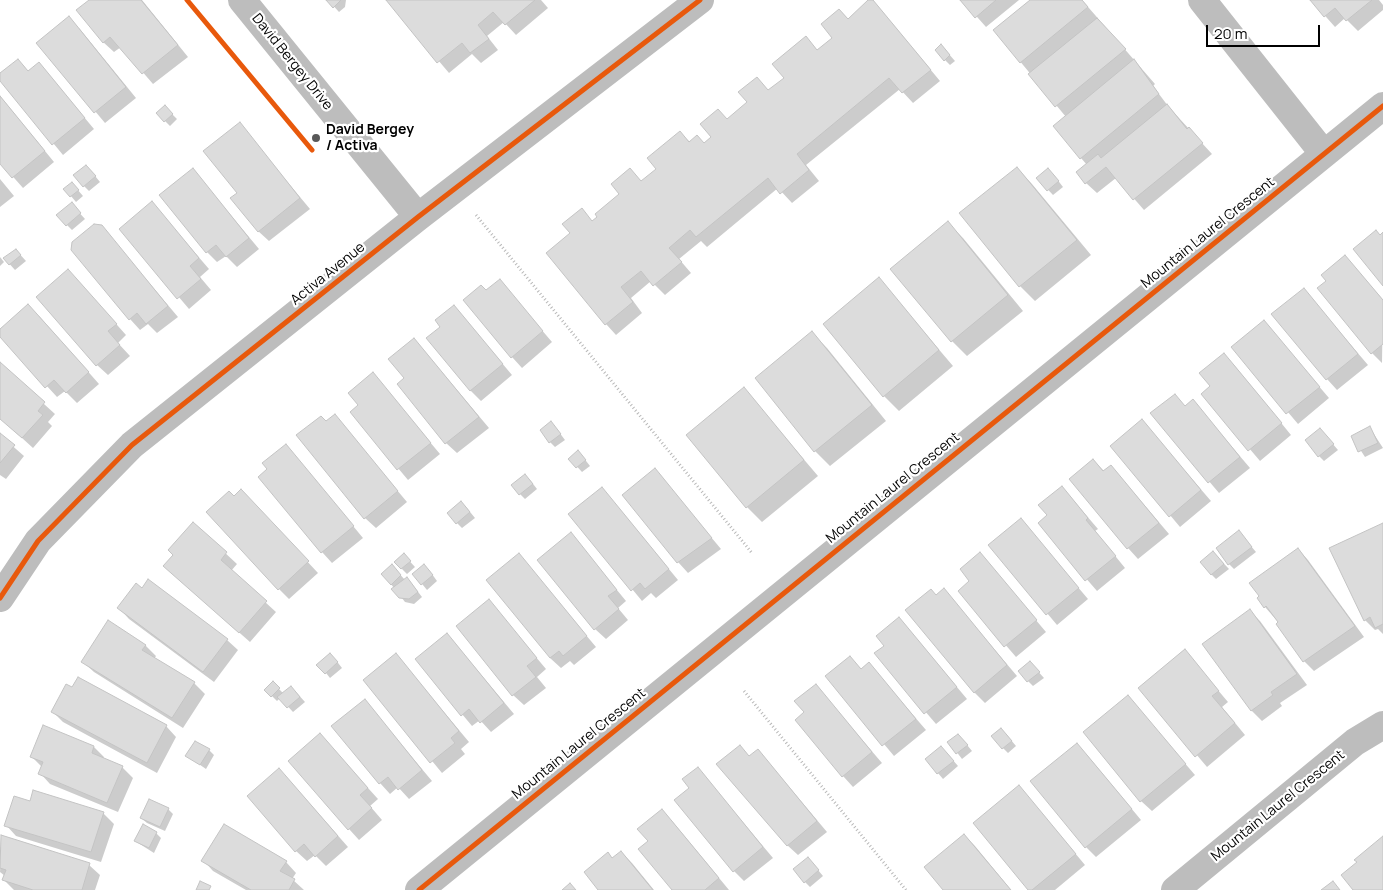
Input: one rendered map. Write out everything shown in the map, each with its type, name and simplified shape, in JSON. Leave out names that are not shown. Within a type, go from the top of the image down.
[{"type":"street","name":"David Bergey Drive","points":[[242,0],[418,217]]},
{"type":"street","name":"Activa Avenue","points":[[0,598],[38,541],[132,445],[418,217],[700,0]]},
{"type":"street","points":[[1202,0],[1324,154]]},
{"type":"street","name":"Mountain Laurel Crescent","points":[[419,890],[1383,106]]},
{"type":"street","name":"Mountain Laurel Crescent","points":[[1175,890],[1355,742],[1383,725]]},
{"type":"path","points":[[472,210],[752,553]]},
{"type":"path","points":[[744,692],[906,890]]},
{"type":"building","points":[[89,0],[141,0],[178,45],[142,74],[110,37],[103,43],[76,10]]},
{"type":"building","points":[[326,0],[341,0],[333,8]]},
{"type":"building","points":[[386,0],[535,0],[505,25],[493,12],[478,25],[489,39],[470,53],[462,43],[437,63]]},
{"type":"building","points":[[868,0],[873,0],[931,70],[902,93],[889,78],[797,154],[809,170],[780,194],[768,178],[696,237],[690,230],[669,248],[682,262],[653,286],[641,271],[621,287],[633,302],[605,325],[546,253],[570,233],[562,224],[582,208],[592,221],[597,217],[595,214],[619,194],[611,184],[630,168],[641,181],[656,169],[647,158],[680,131],[689,142],[697,135],[704,143],[711,137],[700,124],[718,109],[727,119],[747,102],[738,92],[757,77],[768,90],[784,78],[772,64],[806,36],[817,50],[832,38],[821,24],[839,9],[848,19]]},
{"type":"building","points":[[960,0],[996,0],[975,18]]},
{"type":"building","points":[[1030,0],[1082,0],[1088,7],[1020,63],[993,30]]},
{"type":"building","points":[[1310,0],[1372,0],[1346,21],[1335,8],[1324,17]]},
{"type":"building","points":[[69,16],[126,87],[94,113],[36,43]]},
{"type":"building","points":[[1097,18],[1126,49],[1055,107],[1028,74]]},
{"type":"building","points":[[941,44],[950,55],[944,61],[935,50]]},
{"type":"building","points":[[18,59],[28,71],[39,62],[85,118],[52,145],[0,81],[0,73]]},
{"type":"building","points":[[1134,59],[1159,94],[1080,159],[1053,126]]},
{"type":"building","points":[[0,96],[45,151],[12,178],[0,164]]},
{"type":"building","points":[[1167,104],[1187,129],[1189,127],[1203,143],[1133,200],[1106,167],[1085,184],[1076,172],[1098,154],[1101,158]]},
{"type":"building","points":[[165,105],[173,114],[164,122],[156,113]]},
{"type":"building","points":[[240,122],[300,198],[258,232],[230,198],[237,193],[203,151]]},
{"type":"building","points":[[86,165],[96,176],[83,187],[73,175]]},
{"type":"building","points":[[1017,167],[1077,240],[1019,287],[959,213]]},
{"type":"building","points":[[193,168],[249,238],[226,257],[216,245],[206,253],[159,195]]},
{"type":"building","points":[[1048,168],[1059,181],[1047,191],[1036,178]]},
{"type":"building","points":[[72,182],[79,190],[70,197],[63,189]]},
{"type":"building","points":[[152,201],[199,258],[190,266],[201,279],[177,299],[119,229]]},
{"type":"building","points":[[72,202],[81,213],[66,226],[56,215]]},
{"type":"building","points":[[948,221],[1008,295],[951,342],[890,269]]},
{"type":"building","points":[[94,224],[102,225],[168,306],[146,324],[137,313],[129,320],[71,250],[72,242]]},
{"type":"building","points":[[1376,230],[1380,235],[1383,232],[1383,286],[1353,249]]},
{"type":"building","points":[[16,249],[21,255],[9,265],[3,258]]},
{"type":"building","points":[[1345,255],[1383,300],[1383,344],[1371,354],[1317,288],[1326,281],[1321,275]]},
{"type":"building","points":[[68,269],[117,324],[108,331],[120,345],[96,366],[36,297]]},
{"type":"building","points":[[879,277],[939,350],[883,397],[823,324]]},
{"type":"building","points":[[500,279],[543,331],[511,358],[463,300],[481,285],[486,290]]},
{"type":"building","points":[[1304,288],[1358,354],[1326,380],[1271,314]]},
{"type":"building","points":[[28,304],[89,372],[66,393],[54,380],[45,388],[0,337],[0,329]]},
{"type":"building","points":[[454,305],[503,364],[470,391],[426,338],[440,327],[435,320]]},
{"type":"building","points":[[1264,320],[1320,387],[1286,414],[1231,347]]},
{"type":"building","points":[[812,331],[872,405],[814,452],[755,378]]},
{"type":"building","points":[[414,338],[479,417],[445,444],[397,384],[404,378],[388,359]]},
{"type":"building","points":[[1224,353],[1282,423],[1248,451],[1201,394],[1210,386],[1199,373]]},
{"type":"building","points":[[0,362],[45,402],[38,411],[43,415],[22,438],[0,419]]},
{"type":"building","points":[[373,372],[431,443],[397,470],[350,412],[358,405],[348,393]]},
{"type":"building","points":[[744,387],[804,460],[746,508],[686,435]]},
{"type":"building","points":[[1175,394],[1185,406],[1193,399],[1240,457],[1208,483],[1150,413]]},
{"type":"building","points":[[335,414],[398,491],[364,519],[296,435],[321,416],[326,421]]},
{"type":"building","points":[[1142,419],[1201,490],[1169,517],[1110,446]]},
{"type":"building","points":[[551,421],[561,434],[549,443],[540,430]]},
{"type":"building","points":[[1370,426],[1378,443],[1358,452],[1351,436]]},
{"type":"building","points":[[1320,428],[1334,444],[1318,457],[1305,440]]},
{"type":"building","points":[[0,433],[15,445],[0,463]]},
{"type":"building","points":[[286,444],[354,526],[321,553],[258,477],[267,469],[262,463]]},
{"type":"building","points":[[578,450],[586,460],[576,468],[568,459]]},
{"type":"building","points":[[1093,459],[1103,471],[1111,465],[1159,523],[1127,549],[1069,479]]},
{"type":"building","points":[[655,468],[712,538],[677,563],[622,495]]},
{"type":"building","points":[[525,474],[533,484],[519,495],[511,485]]},
{"type":"building","points":[[1062,486],[1088,518],[1086,520],[1116,556],[1085,581],[1038,523],[1047,515],[1038,505]]},
{"type":"building","points":[[602,487],[669,569],[645,589],[640,583],[631,591],[568,514]]},
{"type":"building","points":[[241,489],[309,561],[278,590],[206,512],[229,491],[234,496]]},
{"type":"building","points":[[461,501],[470,512],[456,524],[447,513]]},
{"type":"building","points":[[1021,518],[1079,588],[1046,615],[988,545]]},
{"type":"building","points":[[193,522],[227,552],[221,560],[267,601],[239,633],[163,566],[173,555],[168,550]]},
{"type":"building","points":[[1383,523],[1383,624],[1375,628],[1370,617],[1364,621],[1329,548]]},
{"type":"building","points":[[1239,530],[1252,547],[1228,565],[1216,548]]},
{"type":"building","points":[[571,532],[617,590],[608,596],[619,609],[594,630],[537,560]]},
{"type":"building","points":[[1298,548],[1355,626],[1303,662],[1276,624],[1278,622],[1266,606],[1264,608],[1257,598],[1259,596],[1249,583]]},
{"type":"building","points":[[1213,551],[1224,564],[1211,575],[1200,562]]},
{"type":"building","points":[[980,552],[1037,620],[1004,647],[958,591],[969,581],[960,569]]},
{"type":"building","points":[[404,553],[411,561],[401,569],[394,562]]},
{"type":"building","points":[[519,553],[587,636],[563,656],[559,651],[550,658],[486,580]]},
{"type":"building","points":[[392,564],[401,575],[391,585],[381,574]]},
{"type":"building","points":[[424,564],[433,575],[421,585],[412,574]]},
{"type":"building","points":[[407,577],[418,592],[409,599],[399,598],[391,589]]},
{"type":"building","points":[[148,579],[228,639],[203,672],[117,608],[136,583],[142,588]]},
{"type":"building","points":[[944,588],[1007,665],[974,693],[905,610],[931,589],[936,595]]},
{"type":"building","points":[[489,599],[537,658],[527,666],[536,677],[512,696],[456,626]]},
{"type":"building","points":[[1250,609],[1297,674],[1271,692],[1273,695],[1251,711],[1202,644]]},
{"type":"building","points":[[899,617],[957,687],[924,714],[874,653],[884,646],[876,636]]},
{"type":"building","points":[[108,620],[146,645],[142,650],[195,682],[172,718],[81,662]]},
{"type":"building","points":[[447,633],[504,703],[480,723],[469,709],[461,716],[415,659]]},
{"type":"building","points":[[1185,649],[1219,691],[1212,696],[1235,723],[1195,757],[1138,688]]},
{"type":"building","points":[[330,653],[338,662],[325,674],[316,665]]},
{"type":"building","points":[[396,653],[459,731],[451,738],[455,743],[430,763],[363,680]]},
{"type":"building","points":[[850,656],[861,669],[869,662],[916,719],[882,746],[825,676]]},
{"type":"building","points":[[1030,661],[1040,672],[1027,682],[1018,671]]},
{"type":"building","points":[[78,677],[167,725],[147,763],[51,712],[66,684],[72,687]]},
{"type":"building","points":[[273,681],[280,688],[271,697],[264,690]]},
{"type":"building","points":[[816,684],[872,752],[842,777],[795,720],[804,712],[794,701]]},
{"type":"building","points":[[291,686],[300,697],[287,708],[277,697]]},
{"type":"building","points":[[1128,695],[1186,764],[1140,802],[1083,732]]},
{"type":"building","points":[[365,699],[422,770],[398,790],[388,777],[379,784],[331,726]]},
{"type":"building","points":[[43,725],[94,746],[92,753],[123,766],[107,803],[38,774],[43,762],[30,757]]},
{"type":"building","points":[[1001,728],[1012,741],[1002,749],[991,736]]},
{"type":"building","points":[[320,733],[368,788],[360,795],[372,808],[348,830],[288,761]]},
{"type":"building","points":[[958,734],[968,745],[956,754],[947,742]]},
{"type":"building","points":[[195,741],[210,749],[200,765],[185,756]]},
{"type":"building","points":[[1077,743],[1132,809],[1085,848],[1030,781]]},
{"type":"building","points":[[740,745],[749,756],[758,749],[817,821],[787,846],[716,764]]},
{"type":"building","points":[[941,746],[954,761],[937,774],[925,759]]},
{"type":"building","points":[[698,767],[763,847],[733,872],[674,800],[689,788],[682,779]]},
{"type":"building","points":[[279,768],[338,836],[315,857],[304,844],[295,852],[247,796]]},
{"type":"building","points":[[1019,785],[1076,854],[1032,890],[1028,890],[973,823]]},
{"type":"building","points":[[33,790],[104,812],[91,852],[4,826],[14,796],[30,801]]},
{"type":"building","points":[[149,799],[169,808],[160,827],[140,818]]},
{"type":"building","points":[[662,809],[719,878],[705,890],[672,890],[638,849],[648,841],[637,829]]},
{"type":"building","points":[[143,824],[157,832],[149,848],[134,841]]},
{"type":"building","points":[[224,824],[287,861],[280,871],[295,879],[289,890],[251,890],[201,861]]},
{"type":"building","points":[[964,834],[1011,890],[943,890],[924,867]]},
{"type":"building","points":[[1,835],[90,863],[82,890],[33,890],[2,880],[6,870],[0,868]]},
{"type":"building","points":[[1383,836],[1383,890],[1353,890],[1341,875],[1357,862],[1354,860]]},
{"type":"building","points":[[621,851],[653,890],[598,890],[584,872],[608,852],[612,858]]},
{"type":"building","points":[[808,857],[819,870],[804,883],[793,869]]},
{"type":"building","points":[[200,881],[211,886],[209,890],[196,890]]},
{"type":"building","points":[[1333,881],[1340,890],[1321,890]]},
{"type":"building","points":[[570,883],[576,890],[562,890]]},
{"type":"cycle path","points":[[187,0],[312,150]]},
{"type":"cycle path","points":[[0,598],[38,541],[132,445],[418,217],[700,0]]},
{"type":"cycle path","points":[[419,890],[1383,106]]},
{"type":"place","name":"David Bergey / Activa","points":[[316,138]]}]
